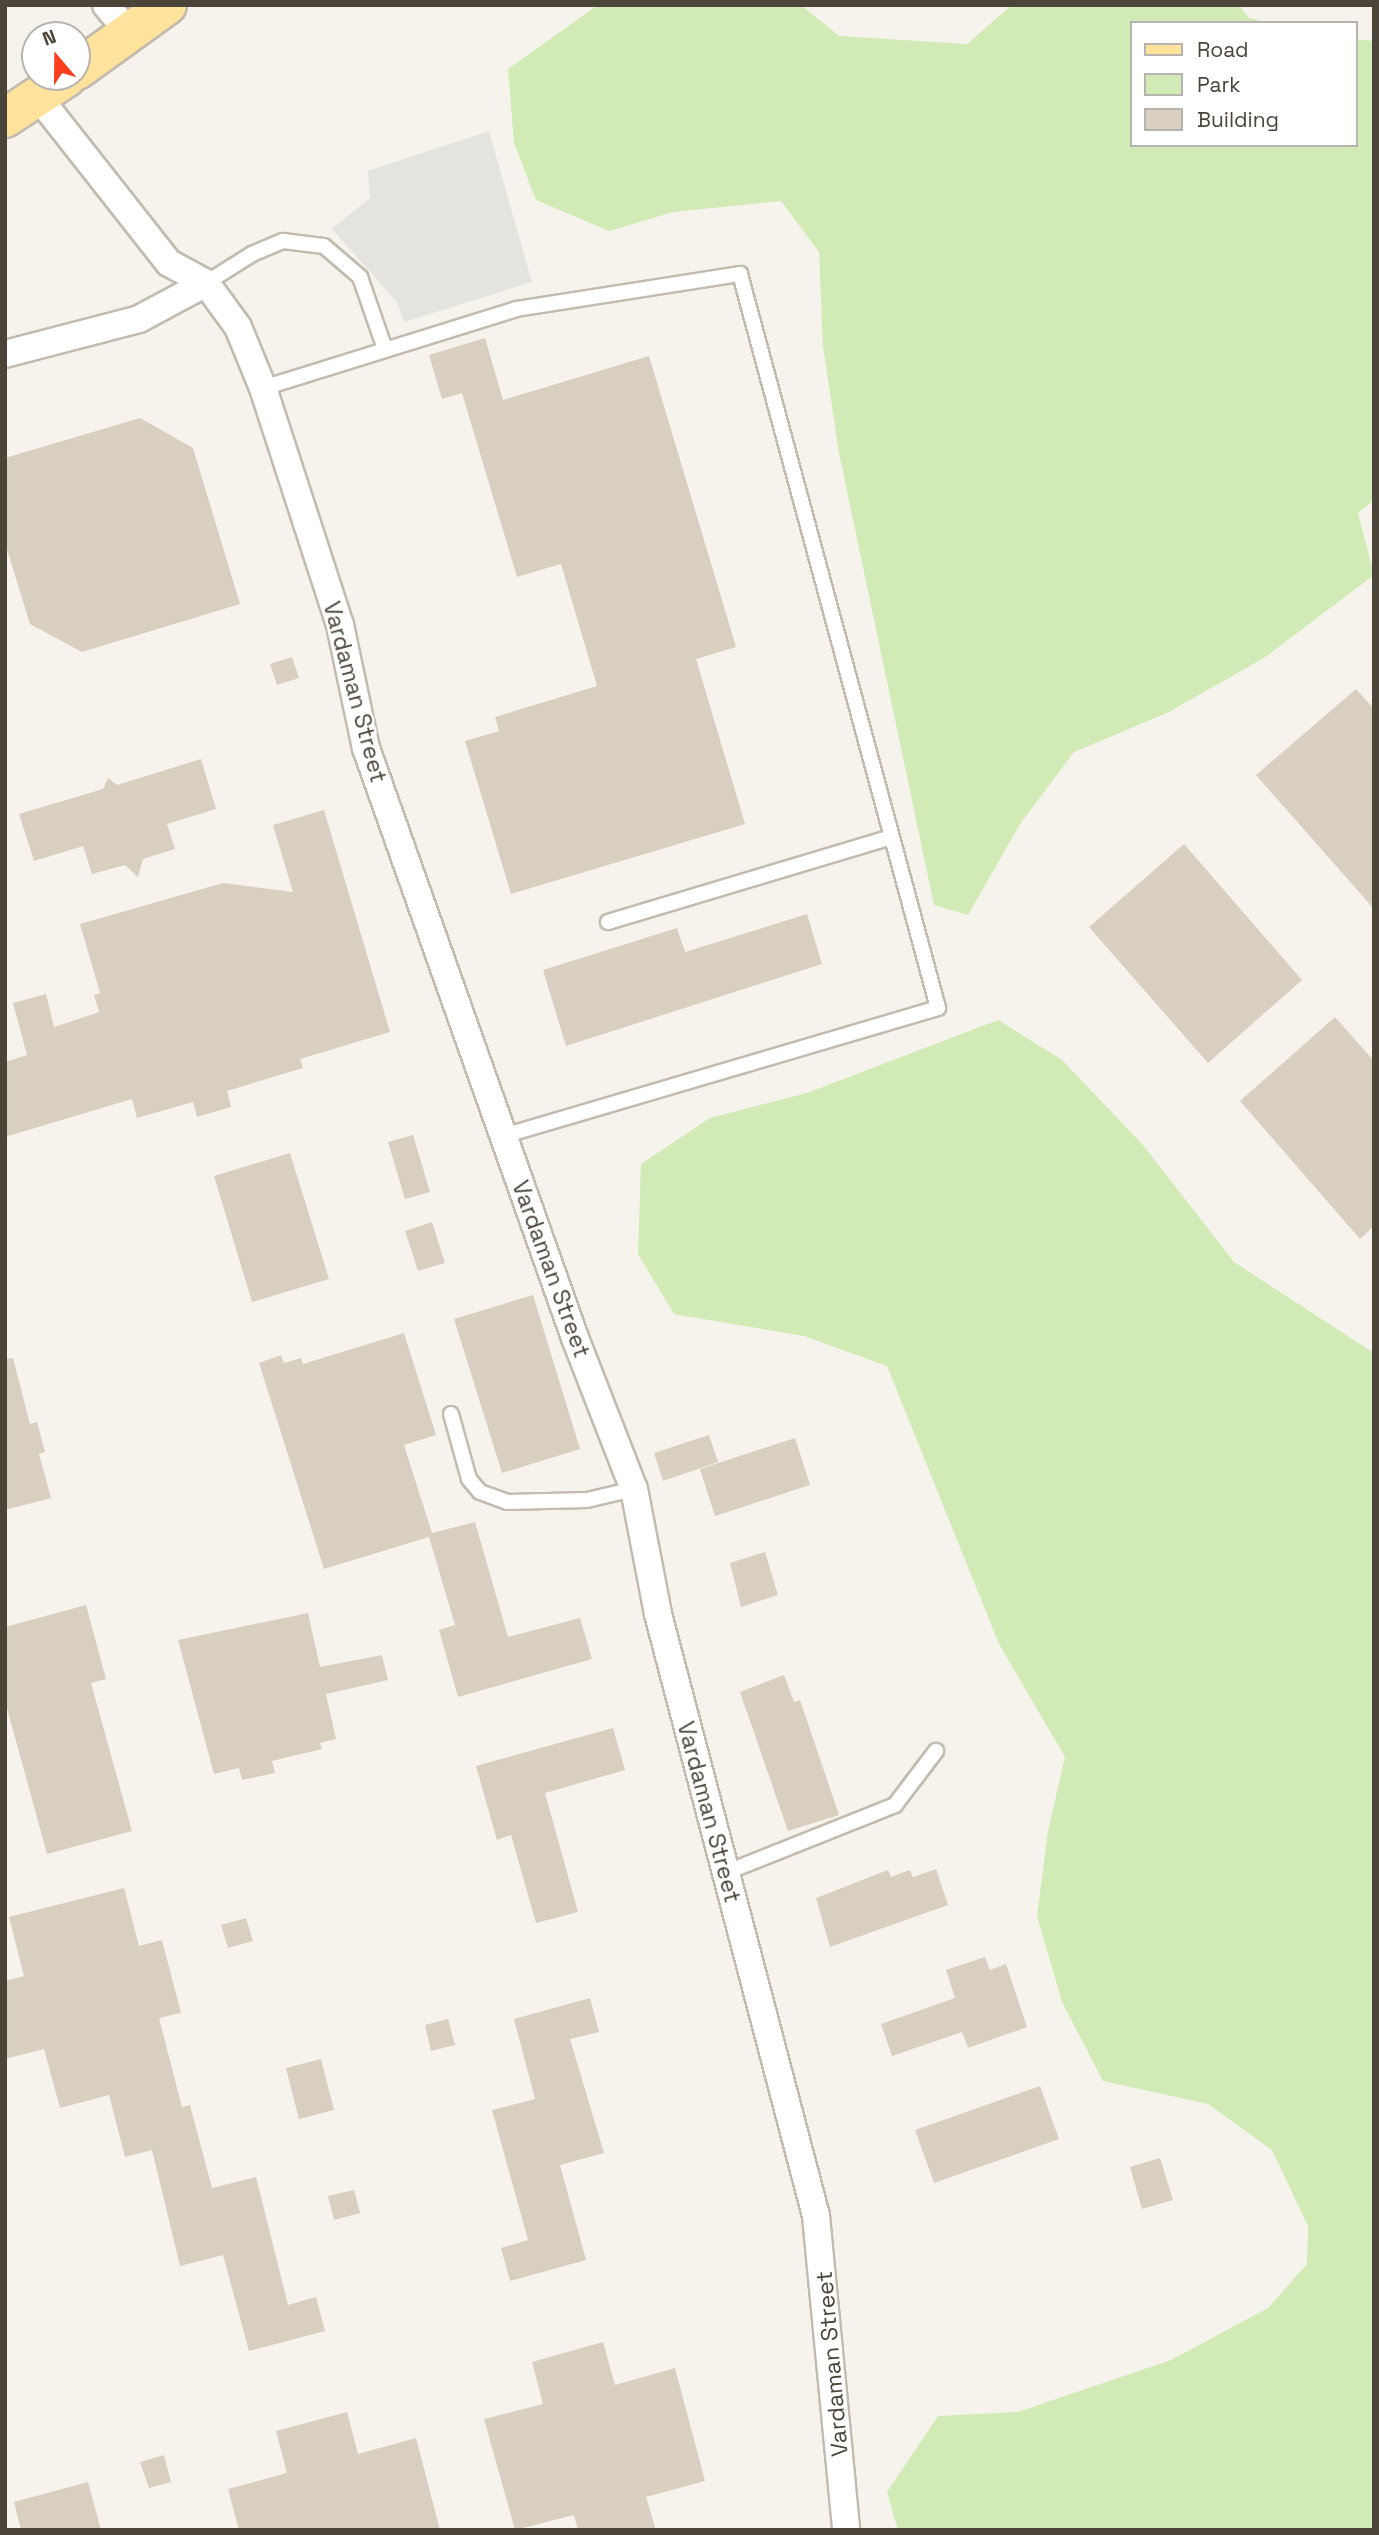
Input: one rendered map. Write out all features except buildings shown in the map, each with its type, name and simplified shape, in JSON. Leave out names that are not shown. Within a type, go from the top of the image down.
[{"type":"main road","points":[[91,53],[118,19],[167,5]]},
{"type":"main road","points":[[5,118],[47,91]]},
{"type":"street","name":"Vardaman Street","points":[[56,91],[169,263],[206,283],[238,327],[263,388],[340,625],[366,748],[503,1136],[634,1489],[658,1614],[816,2216],[846,2530]]},
{"type":"street","points":[[5,354],[139,319],[206,283]]},
{"type":"lane","points":[[206,283],[252,254],[283,241],[324,246],[360,277],[385,349]]},
{"type":"lane","points":[[263,388],[516,309],[740,274],[938,1008],[503,1136]]},
{"type":"lane","points":[[608,922],[892,836]]},
{"type":"lane","points":[[451,1414],[469,1479],[480,1492],[520,1502],[587,1500],[634,1489]]},
{"type":"lane","points":[[725,1873],[895,1805],[936,1751]]},
{"type":"green space","points":[[598,5],[801,5],[839,36],[967,44],[1012,5],[1239,5],[1249,18],[1261,21],[1130,21],[1130,147],[1358,147],[1358,39],[1374,41],[1374,500],[1358,513],[1374,575],[1264,658],[1167,713],[1074,752],[1020,824],[968,915],[934,905],[839,453],[823,346],[819,252],[781,201],[673,212],[609,231],[536,200],[514,143],[508,69]]},
{"type":"green space","points":[[998,1020],[1062,1060],[1143,1145],[1234,1262],[1374,1353],[1374,2530],[898,2530],[887,2492],[938,2416],[1018,2412],[1171,2360],[1268,2308],[1307,2264],[1308,2226],[1272,2150],[1208,2104],[1103,2081],[1062,2002],[1037,1916],[1048,1831],[1065,1757],[999,1644],[887,1366],[804,1336],[674,1314],[638,1254],[641,1164],[710,1118],[807,1093]]},
{"type":"shaded area","points":[[489,131],[532,282],[404,322],[397,302],[332,229],[370,198],[368,171]]}]
